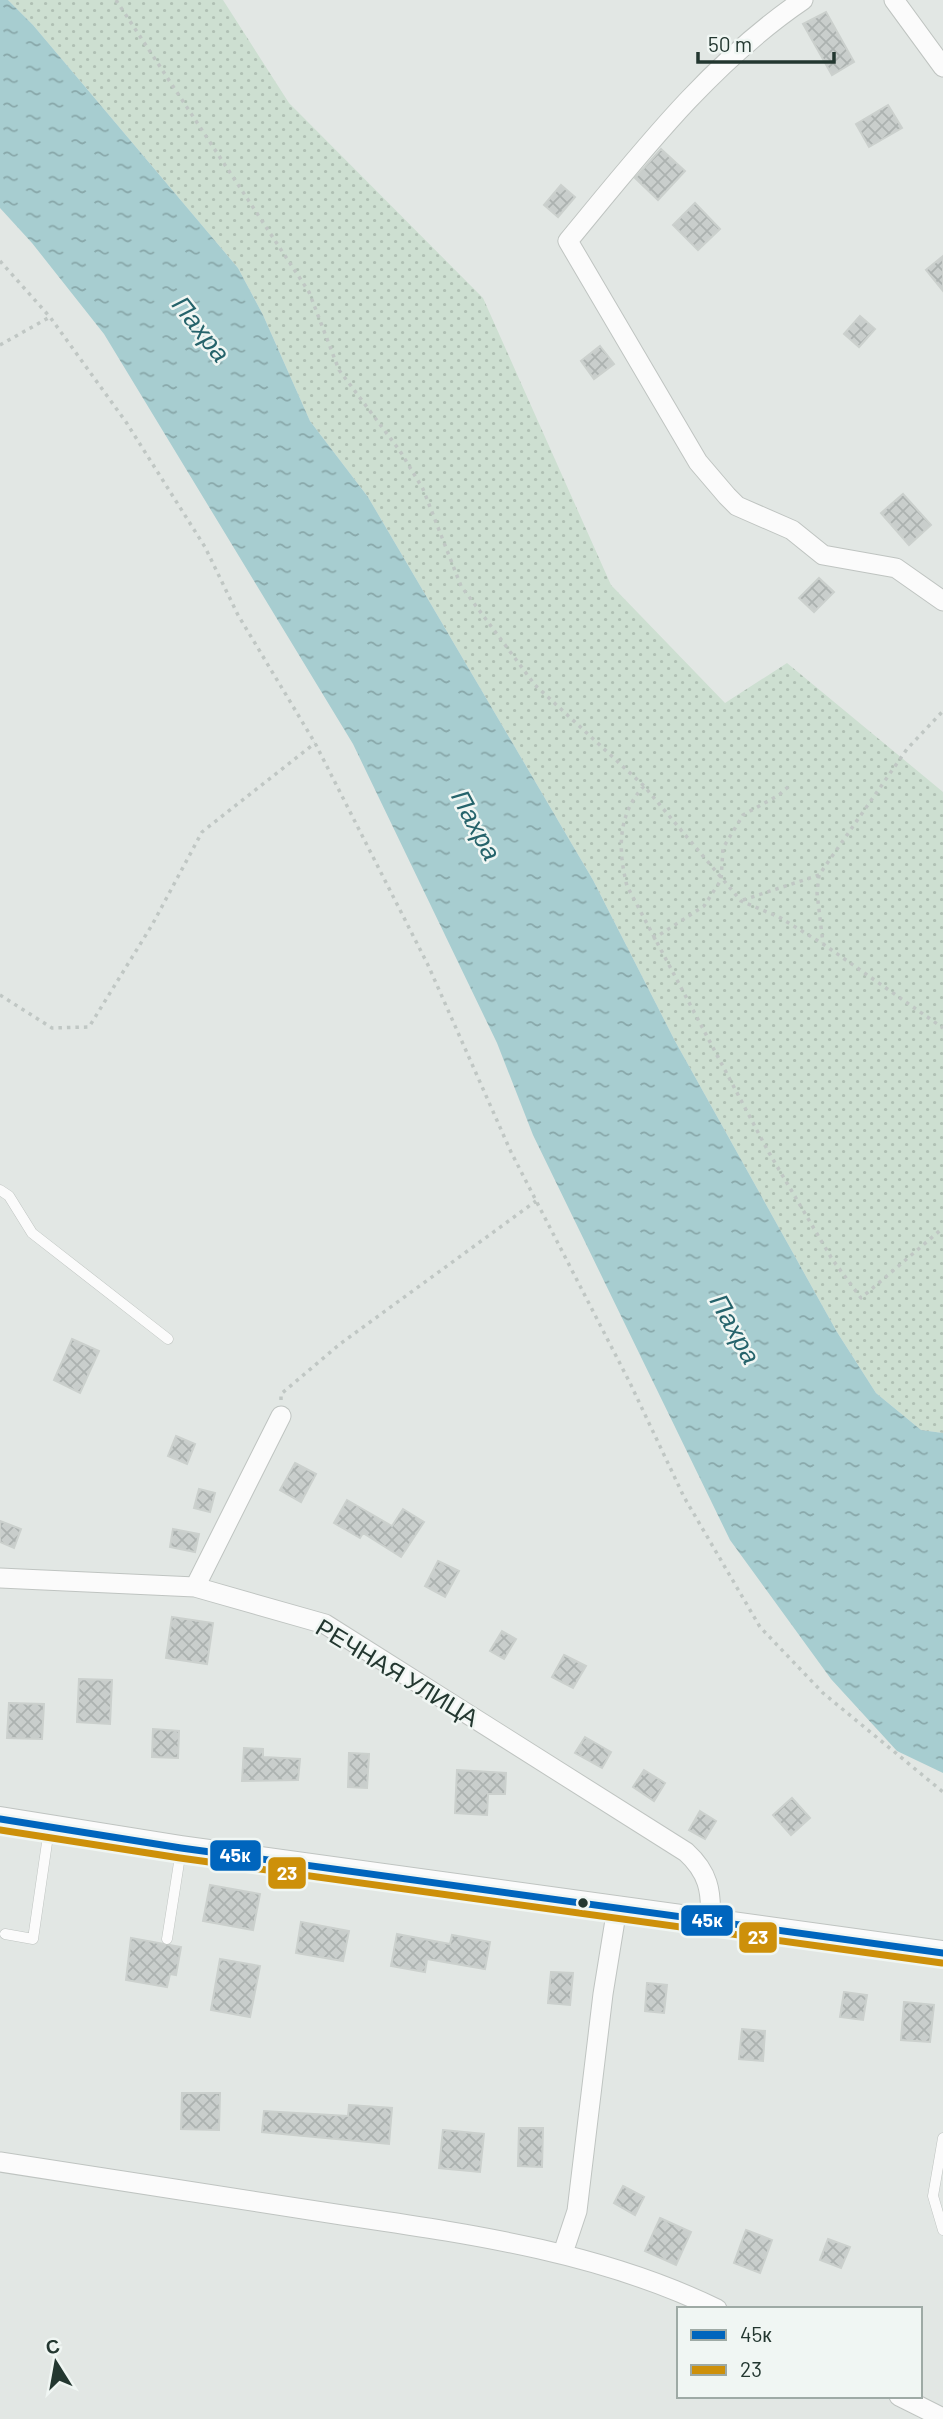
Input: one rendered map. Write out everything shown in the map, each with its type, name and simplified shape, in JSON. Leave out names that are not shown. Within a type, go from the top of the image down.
[{"type":"street","points":[[803,0],[776,18],[710,79],[655,136],[568,241],[698,462],[737,506],[792,530],[823,555],[880,563],[896,568],[943,601]]},
{"type":"street","points":[[894,0],[943,67]]},
{"type":"street","points":[[195,1587],[281,1416]]},
{"type":"street","name":"РЕЧНАЯ УЛИЦА","points":[[0,1578],[195,1587],[324,1624],[686,1852],[701,1866],[709,1884],[710,1920]]},
{"type":"street","points":[[0,1819],[181,1848],[943,1953]]},
{"type":"street","points":[[563,2253],[577,2211],[603,1994],[617,1908]]},
{"type":"street","points":[[0,2162],[433,2229],[563,2253],[681,2291],[713,2307]]},
{"type":"street","points":[[903,2398],[943,2418]]},
{"type":"lane","points":[[0,1191],[9,1196],[32,1233],[169,1339]]},
{"type":"lane","points":[[5,1934],[33,1939],[49,1828]]},
{"type":"lane","points":[[167,1940],[181,1848]]},
{"type":"lane","points":[[943,2138],[933,2196],[943,2230]]},
{"type":"path","points":[[116,0],[309,292],[339,370],[400,452],[423,489],[461,586],[535,685],[644,786],[741,901],[779,917],[823,944],[943,1028]]},
{"type":"path","points":[[0,261],[50,317],[126,422],[205,547],[238,615],[315,743],[428,965],[510,1153],[630,1383],[684,1497],[760,1627],[823,1693],[943,1792]]},
{"type":"path","points":[[0,345],[50,317]]},
{"type":"path","points":[[823,944],[817,893],[819,875],[907,749],[943,711]]},
{"type":"path","points":[[0,995],[52,1028],[89,1027],[152,925],[202,832],[315,743]]},
{"type":"path","points":[[644,786],[630,800],[625,815],[621,862],[627,886],[768,1151],[832,1259],[861,1298],[943,1228]]},
{"type":"path","points":[[653,939],[704,906],[721,880],[723,848],[743,815],[779,795],[789,786]]},
{"type":"path","points":[[741,901],[819,875]]},
{"type":"path","points":[[281,1416],[281,1394],[330,1353],[536,1200]]},
{"type":"green space","points":[[8,0],[223,0],[289,103],[483,298],[611,585],[725,703],[787,663],[943,792],[943,1433],[921,1430],[876,1393],[837,1332],[675,1041],[593,880],[368,497],[310,421],[263,315],[238,268],[33,25]]},
{"type":"water","name":"Пахра","points":[[0,0],[8,0],[33,25],[238,268],[263,315],[310,421],[368,497],[593,880],[675,1041],[837,1332],[876,1393],[921,1430],[943,1433],[943,1773],[897,1751],[831,1679],[730,1540],[533,1135],[497,1043],[353,744],[104,334],[32,243],[0,208]]},
{"type":"building","points":[[826,12],[854,62],[832,75],[803,24]]},
{"type":"building","points":[[888,105],[902,128],[869,147],[856,124]]},
{"type":"building","points":[[661,149],[685,171],[658,200],[635,178]]},
{"type":"building","points":[[561,185],[575,197],[558,217],[544,205]]},
{"type":"building","points":[[695,203],[720,229],[698,250],[673,225]]},
{"type":"building","points":[[943,256],[943,291],[926,270]]},
{"type":"building","points":[[860,316],[875,329],[859,347],[844,334]]},
{"type":"building","points":[[600,346],[614,364],[594,379],[581,361]]},
{"type":"building","points":[[903,494],[931,525],[909,545],[881,513]]},
{"type":"building","points":[[819,578],[834,592],[814,612],[799,598]]},
{"type":"building","points":[[72,1339],[99,1351],[80,1393],[54,1380]]},
{"type":"building","points":[[176,1436],[195,1444],[187,1464],[168,1456]]},
{"type":"building","points":[[295,1463],[316,1474],[301,1502],[280,1490]]},
{"type":"building","points":[[199,1489],[215,1493],[210,1512],[194,1508]]},
{"type":"building","points":[[347,1500],[392,1526],[403,1509],[424,1522],[401,1557],[363,1533],[360,1538],[334,1523]]},
{"type":"building","points":[[0,1521],[21,1529],[14,1548],[0,1542]]},
{"type":"building","points":[[173,1529],[199,1534],[195,1552],[170,1547]]},
{"type":"building","points":[[438,1561],[459,1571],[445,1597],[425,1586]]},
{"type":"building","points":[[172,1617],[213,1623],[207,1664],[166,1658]]},
{"type":"building","points":[[502,1631],[516,1639],[504,1659],[490,1651]]},
{"type":"building","points":[[564,1655],[586,1666],[573,1688],[552,1677]]},
{"type":"building","points":[[79,1679],[112,1680],[110,1724],[77,1722]]},
{"type":"building","points":[[9,1703],[44,1704],[42,1739],[7,1738]]},
{"type":"building","points":[[153,1729],[179,1731],[178,1758],[152,1757]]},
{"type":"building","points":[[585,1737],[611,1752],[602,1768],[575,1753]]},
{"type":"building","points":[[244,1748],[263,1749],[263,1757],[300,1759],[298,1780],[242,1781]]},
{"type":"building","points":[[349,1753],[369,1754],[367,1788],[348,1787]]},
{"type":"building","points":[[457,1770],[506,1773],[505,1794],[488,1794],[487,1815],[455,1813]]},
{"type":"building","points":[[644,1770],[665,1783],[654,1801],[633,1787]]},
{"type":"building","points":[[792,1798],[810,1818],[791,1835],[773,1815]]},
{"type":"building","points":[[700,1811],[716,1821],[705,1839],[689,1830]]},
{"type":"building","points":[[210,1885],[260,1894],[253,1930],[203,1921]]},
{"type":"building","points":[[301,1922],[349,1931],[343,1961],[296,1953]]},
{"type":"building","points":[[397,1934],[450,1944],[452,1935],[490,1942],[485,1969],[427,1959],[425,1972],[391,1966]]},
{"type":"building","points":[[131,1938],[181,1947],[176,1975],[170,1974],[167,1987],[126,1980]]},
{"type":"building","points":[[220,1959],[260,1966],[250,2017],[211,2010]]},
{"type":"building","points":[[551,1972],[573,1973],[570,2005],[548,2003]]},
{"type":"building","points":[[647,1983],[667,1985],[664,2013],[645,2011]]},
{"type":"building","points":[[844,1992],[867,1995],[863,2020],[840,2017]]},
{"type":"building","points":[[904,2002],[934,2005],[930,2042],[901,2040]]},
{"type":"building","points":[[742,2029],[765,2031],[763,2061],[739,2059]]},
{"type":"building","points":[[182,2093],[220,2093],[219,2130],[181,2129]]},
{"type":"building","points":[[349,2105],[392,2108],[389,2144],[262,2132],[264,2111],[348,2116]]},
{"type":"building","points":[[519,2128],[543,2128],[542,2167],[518,2166]]},
{"type":"building","points":[[443,2130],[484,2134],[480,2172],[439,2168]]},
{"type":"building","points":[[623,2186],[644,2197],[635,2215],[614,2203]]},
{"type":"building","points":[[660,2218],[691,2232],[676,2265],[645,2251]]},
{"type":"building","points":[[746,2230],[772,2240],[760,2273],[734,2263]]},
{"type":"building","points":[[828,2239],[850,2247],[841,2268],[820,2260]]},
{"type":"transit line","name":"45к","points":[[0,1819],[181,1848],[943,1953]]},
{"type":"transit line","name":"23","points":[[0,1830],[180,1858],[942,1963]]}]
